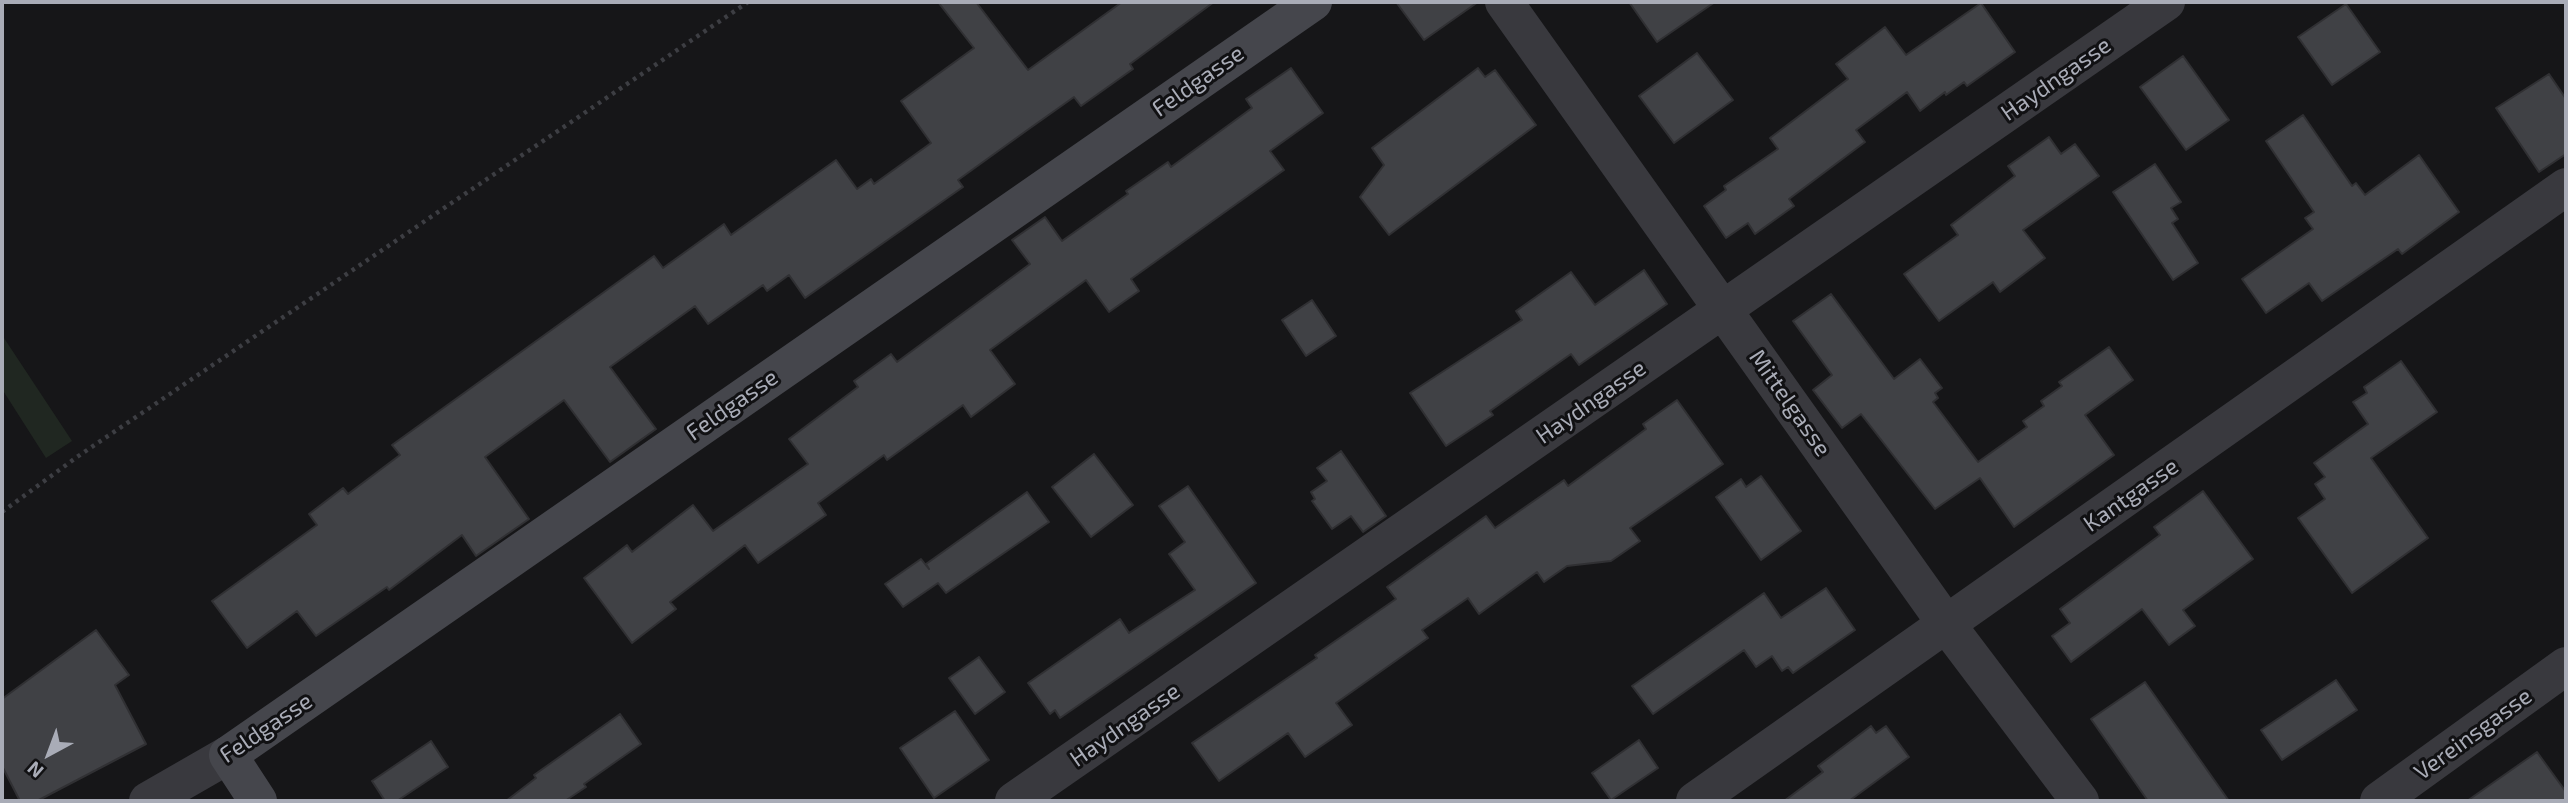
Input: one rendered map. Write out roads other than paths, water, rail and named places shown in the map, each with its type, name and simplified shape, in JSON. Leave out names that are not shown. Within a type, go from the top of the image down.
[{"type":"street","name":"Feldgasse","points":[[148,801],[228,755],[1312,2]]},
{"type":"street","name":"Mittelgasse","points":[[1504,2],[1947,625],[2080,801]]},
{"type":"street","name":"Haydngasse","points":[[1014,801],[2166,2]]},
{"type":"street","name":"Kantgasse","points":[[1695,801],[2566,187]]},
{"type":"street","name":"Vereinsgasse","points":[[2379,801],[2566,666]]},
{"type":"street","points":[[228,755],[258,801]]}]
